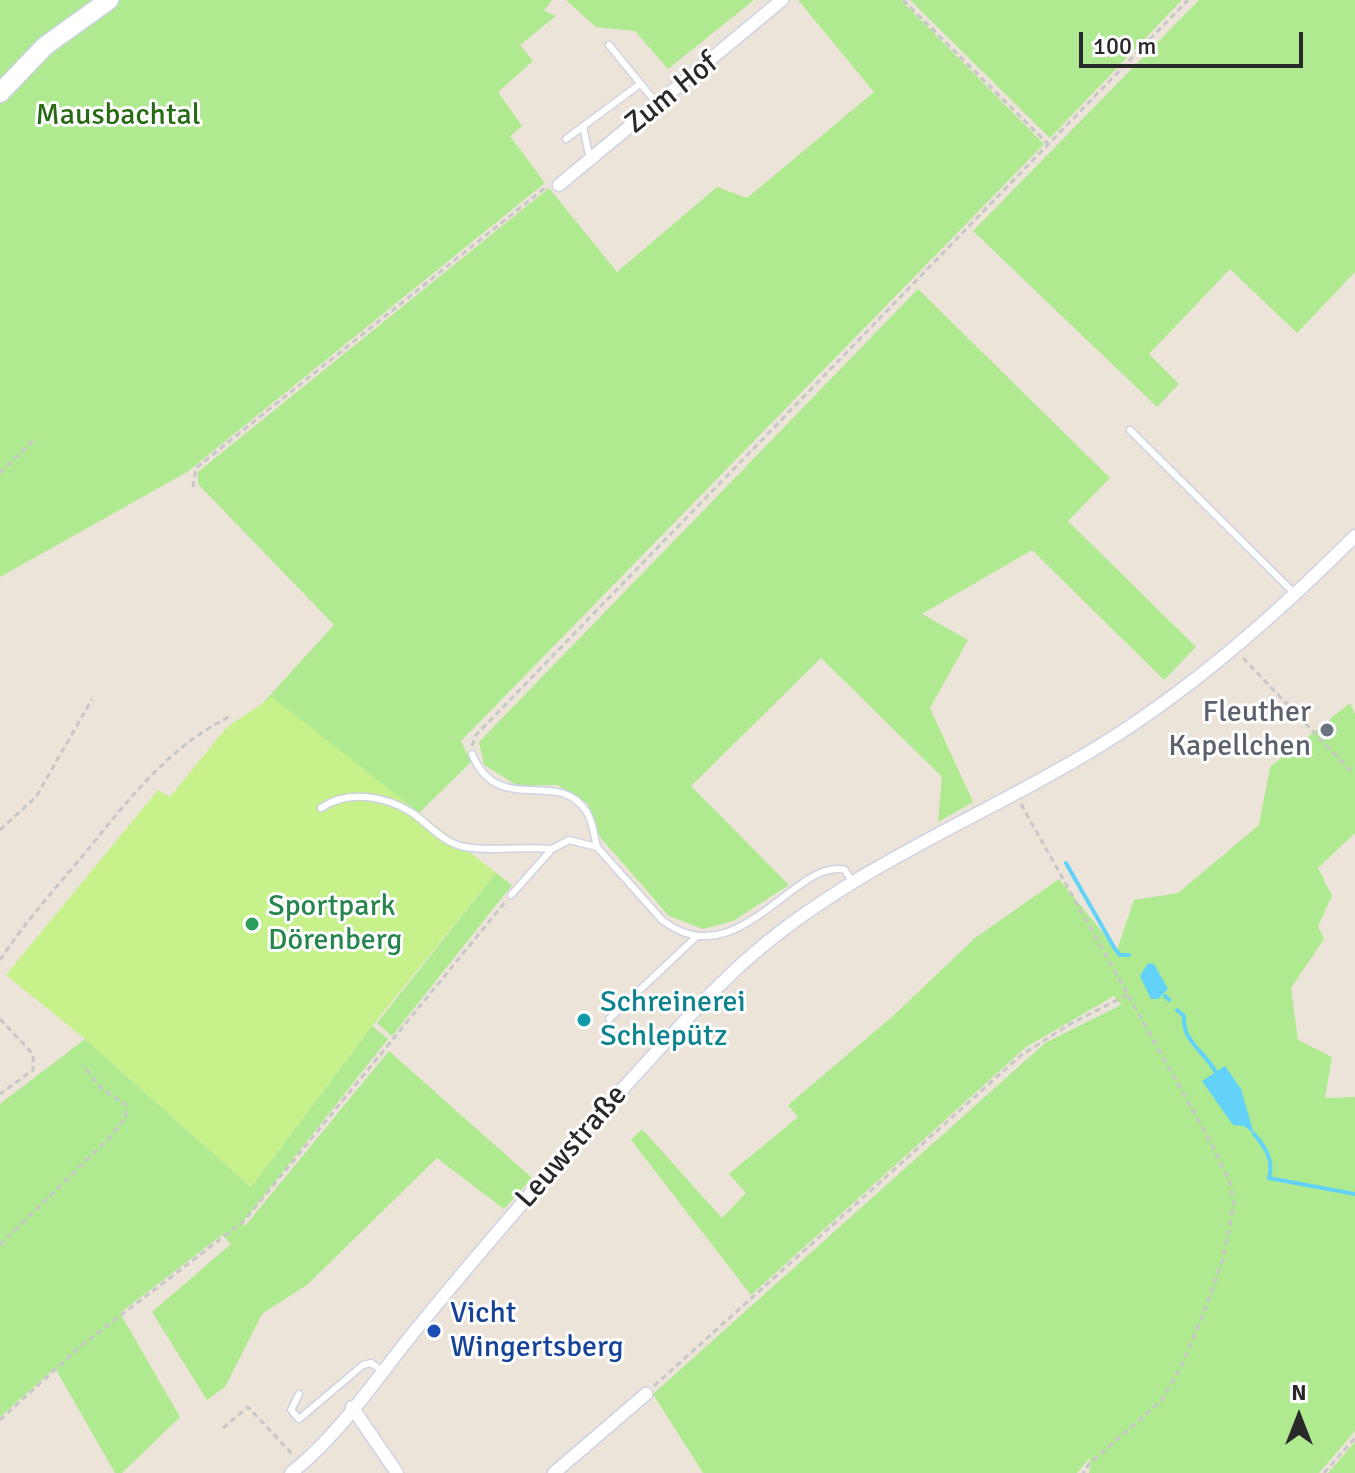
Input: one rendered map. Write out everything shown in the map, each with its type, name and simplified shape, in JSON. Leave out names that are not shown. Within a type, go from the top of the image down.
[{"type":"main road","points":[[0,93],[45,46],[109,0]]},
{"type":"street","name":"Zum Hof","points":[[559,185],[782,0]]},
{"type":"street","name":"Leuwstraße","points":[[291,1473],[323,1443],[533,1191],[699,1005],[794,921],[851,880],[1015,794],[1136,722],[1186,687],[1355,536]]},
{"type":"street","points":[[554,1473],[646,1394]]},
{"type":"street","points":[[352,1407],[397,1473]]},
{"type":"lane","points":[[609,45],[658,105]]},
{"type":"lane","points":[[566,139],[640,84]]},
{"type":"lane","points":[[583,126],[590,160]]},
{"type":"lane","points":[[1130,430],[1294,593]]},
{"type":"lane","points":[[472,754],[483,773],[503,788],[557,791],[579,803],[588,814],[597,847],[662,920],[674,929],[696,937]]},
{"type":"lane","points":[[321,808],[333,800],[352,795],[413,813],[448,840],[463,847],[552,849]]},
{"type":"lane","points":[[511,895],[552,849],[569,840],[597,847]]},
{"type":"lane","points":[[609,1019],[696,937],[736,927],[827,871],[845,870],[851,880]]},
{"type":"lane","points":[[299,1394],[291,1410],[299,1419],[363,1365],[371,1363],[381,1370]]},
{"type":"path","points":[[903,0],[1049,144]]},
{"type":"path","points":[[472,754],[476,735],[1188,0]]},
{"type":"path","points":[[193,487],[196,468],[542,190],[554,183],[559,185]]},
{"type":"path","points":[[0,473],[36,438]]},
{"type":"path","points":[[1232,647],[1351,771]]},
{"type":"path","points":[[0,830],[36,797],[92,699]]},
{"type":"path","points":[[0,960],[18,933],[140,787],[203,730],[229,717]]},
{"type":"path","points":[[1015,794],[1221,1161],[1234,1204],[1223,1259],[1170,1389],[1083,1473]]},
{"type":"path","points":[[0,1420],[82,1345],[244,1221],[511,895]]},
{"type":"path","points":[[646,1394],[1020,1056],[1070,1024],[1127,995]]},
{"type":"path","points":[[0,1019],[33,1054],[33,1070],[0,1094]]},
{"type":"path","points":[[0,1245],[126,1118],[125,1104],[102,1089],[83,1065]]},
{"type":"path","points":[[223,1428],[248,1407],[288,1450]]},
{"type":"path","points":[[1324,1473],[1355,1438]]},
{"type":"green space","name":"Mausbachtal","points":[[0,0],[552,0],[544,11],[556,16],[520,45],[533,61],[498,92],[522,126],[510,136],[545,183],[187,472],[0,577]]},
{"type":"green space","points":[[566,0],[754,0],[668,69],[635,31],[596,27]]},
{"type":"green space","points":[[798,0],[901,0],[1044,144],[461,741],[471,762],[417,815],[251,716],[334,625],[198,484],[198,472],[549,188],[617,272],[717,187],[747,198],[874,92]]},
{"type":"green space","points":[[910,0],[1182,0],[1050,138]]},
{"type":"green space","points":[[1199,0],[1355,0],[1355,272],[1297,333],[1230,269],[1149,354],[1179,384],[1157,407],[973,231]]},
{"type":"green space","points":[[918,289],[1110,478],[1068,521],[1196,647],[1164,680],[1032,550],[922,614],[968,640],[930,708],[973,802],[938,822],[942,777],[821,658],[691,786],[789,885],[733,921],[703,929],[669,916],[600,837],[588,804],[557,785],[518,786],[484,765],[479,742]]},
{"type":"green space","name":"Sportpark Dörenberg","points":[[272,697],[496,873],[372,1026],[251,1187],[85,1039],[6,975],[158,790],[170,797],[226,728]]},
{"type":"green space","points":[[1350,703],[1355,714],[1355,833],[1318,868],[1332,896],[1318,926],[1324,939],[1291,988],[1298,1040],[1332,1057],[1325,1098],[1355,1097],[1355,1431],[1319,1473],[1089,1473],[1090,1458],[1077,1473],[703,1473],[653,1394],[1045,1043],[1121,1005],[1114,996],[1026,1047],[751,1295],[631,1140],[642,1129],[722,1218],[746,1193],[729,1174],[798,1117],[788,1105],[893,1016],[975,938],[1059,879],[1117,950],[1134,900],[1178,893],[1259,825],[1270,767]]},
{"type":"green space","points":[[496,873],[512,885],[392,1036],[377,1023]]},
{"type":"green space","points":[[372,1026],[388,1039],[242,1223],[245,1226],[389,1051],[532,1178],[504,1209],[437,1158],[308,1284],[262,1314],[225,1387],[207,1400],[152,1312],[231,1244],[222,1235],[120,1313],[180,1417],[122,1473],[115,1473],[55,1368],[0,1417],[0,1104],[85,1039],[251,1187]]},
{"type":"green space","points":[[1355,1442],[1355,1473],[1328,1473]]},
{"type":"water","points":[[1148,963],[1154,964],[1168,989],[1158,999],[1151,999],[1140,976]]},
{"type":"water","points":[[1225,1066],[1241,1089],[1254,1134],[1244,1126],[1233,1125],[1202,1081]]},
{"type":"waterway","points":[[1066,863],[1115,949],[1120,955],[1129,955]]},
{"type":"waterway","points":[[1165,996],[1169,1000]]},
{"type":"waterway","points":[[1177,1010],[1184,1016],[1190,1039],[1216,1072]]},
{"type":"waterway","points":[[1254,1134],[1268,1154],[1269,1178],[1355,1194]]},
{"type":"place","name":"Fleuther Kapellchen","points":[[1327,730]]},
{"type":"place","name":"Sportpark Dörenberg","points":[[252,924]]},
{"type":"place","name":"Schreinerei Schlepütz","points":[[584,1020]]},
{"type":"place","name":"Vicht Wingertsberg","points":[[434,1331]]}]
